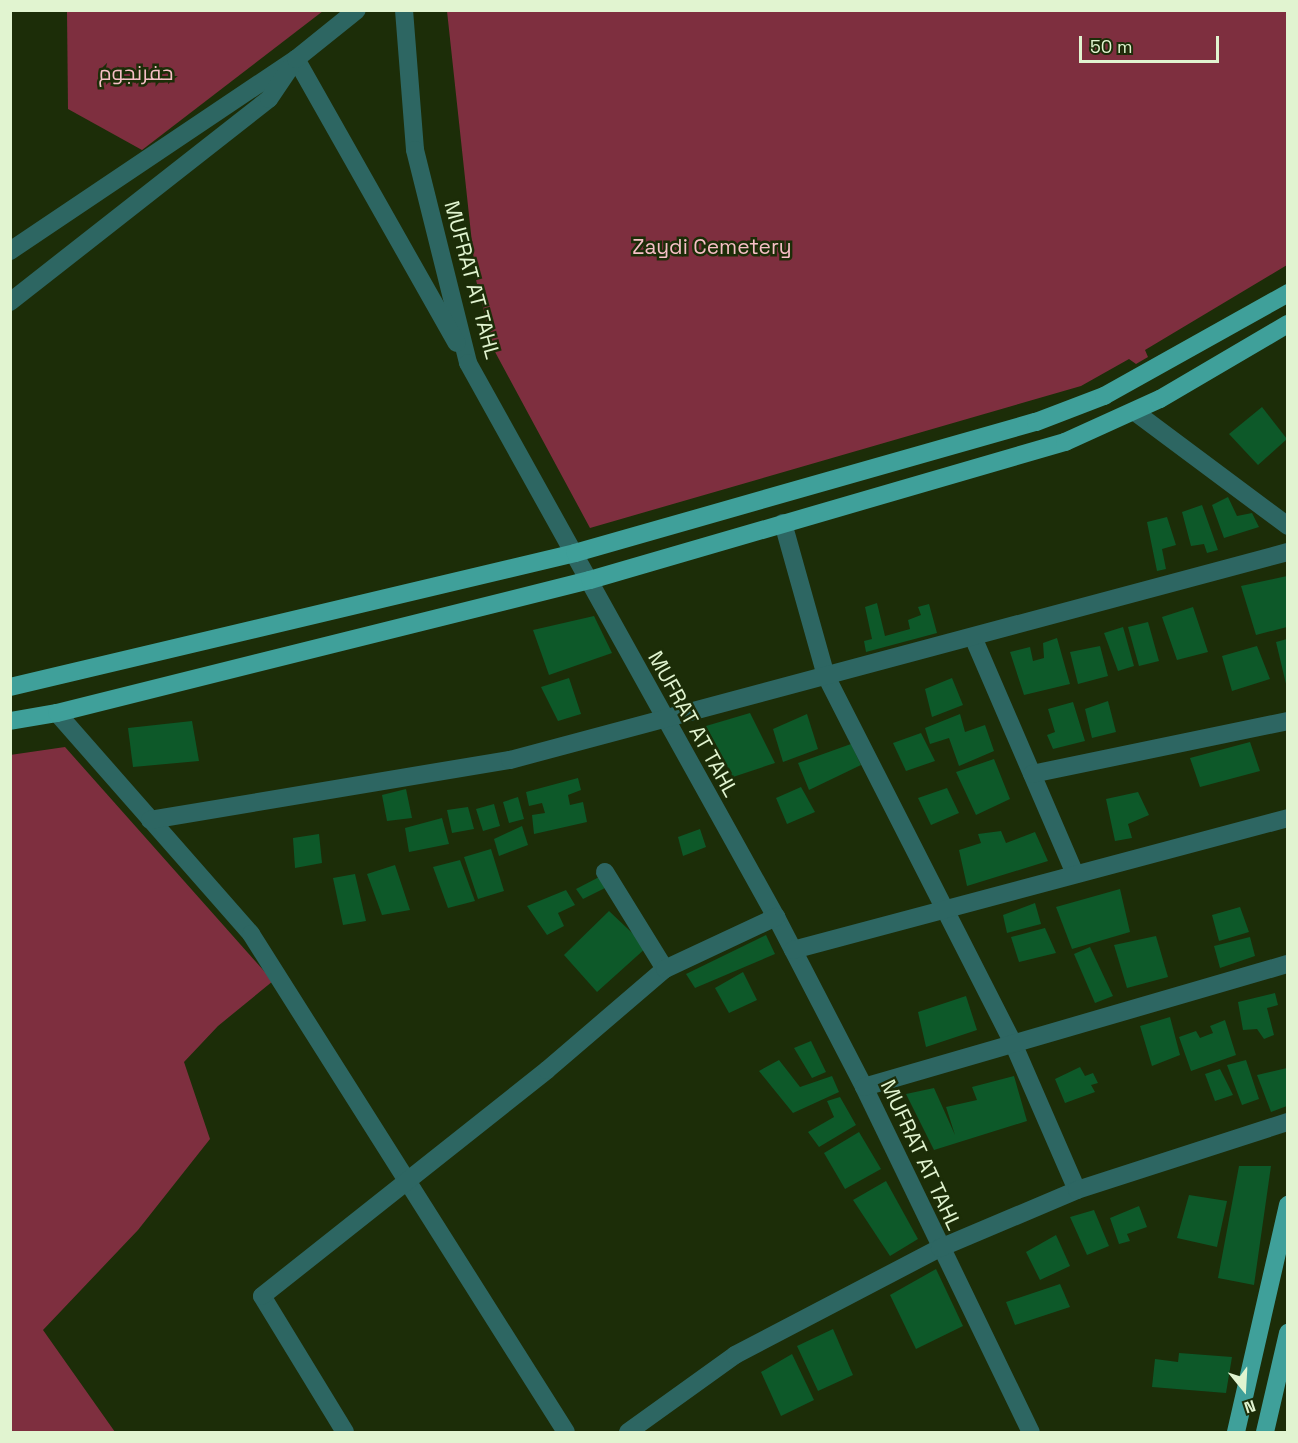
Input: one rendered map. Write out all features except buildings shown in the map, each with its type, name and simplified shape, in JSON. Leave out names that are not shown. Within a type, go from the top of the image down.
[{"type":"main road","points":[[10,687],[575,553],[1066,412],[1147,374],[1287,292]]},
{"type":"main road","points":[[10,721],[57,713],[590,580],[1065,442],[1135,412],[1287,324]]},
{"type":"main road","points":[[1236,1432],[1287,1205]]},
{"type":"main road","points":[[1265,1432],[1287,1333]]},
{"type":"street","points":[[10,251],[296,60],[357,10]]},
{"type":"street","name":"MUFRAT AT TAHL","points":[[405,10],[415,150],[468,363],[590,580],[664,722],[776,917],[864,1087],[1031,1432]]},
{"type":"street","points":[[10,302],[269,99],[296,60]]},
{"type":"street","points":[[296,60],[468,363]]},
{"type":"street","points":[[1135,412],[1287,526]]},
{"type":"street","points":[[783,523],[826,676],[1013,1043],[1077,1190]]},
{"type":"street","points":[[150,820],[510,760],[664,722],[1287,552]]},
{"type":"street","points":[[973,636],[1074,874]]},
{"type":"street","points":[[57,713],[251,934],[566,1432]]},
{"type":"street","points":[[1032,774],[1287,722]]},
{"type":"street","points":[[793,950],[1287,818]]},
{"type":"street","points":[[605,872],[665,969]]},
{"type":"street","points":[[345,1432],[262,1296],[408,1181],[665,969],[776,917]]},
{"type":"street","points":[[864,1087],[1287,964]]},
{"type":"street","points":[[628,1432],[735,1355],[940,1248],[1077,1190],[1287,1122]]},
{"type":"green space","name":"حفرنجوم","points":[[67,10],[323,11],[142,150],[68,109]]},
{"type":"green space","name":"Zaydi Cemetery","points":[[447,11],[1287,11],[1287,265],[1145,350],[1148,357],[1136,364],[1129,359],[1081,386],[590,528],[494,350],[476,280]]},
{"type":"green space","points":[[65,747],[273,981],[218,1026],[184,1062],[210,1139],[138,1230],[43,1330],[115,1432],[11,1432],[10,755]]}]
